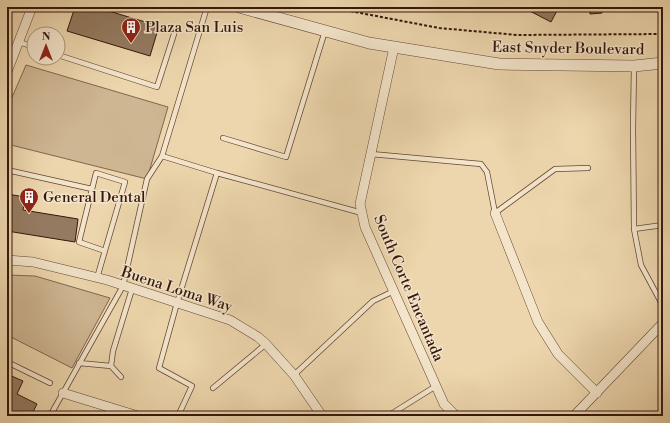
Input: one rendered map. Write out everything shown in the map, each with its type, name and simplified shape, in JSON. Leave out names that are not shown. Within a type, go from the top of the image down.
[{"type":"street","points":[[7,72],[32,7]]},
{"type":"street","name":"East Snyder Boulevard","points":[[239,7],[369,43],[499,64],[634,66],[663,63]]},
{"type":"street","name":"South Corte Encantada","points":[[394,47],[360,204],[364,227],[444,404],[456,416]]},
{"type":"street","points":[[494,213],[538,322],[558,354],[597,393]]},
{"type":"street","name":"Buena Loma Way","points":[[7,260],[33,262],[97,278],[230,320],[258,336],[266,344],[294,375],[322,416]]},
{"type":"street","points":[[574,416],[663,323]]},
{"type":"street","points":[[63,393],[138,416]]},
{"type":"lane","points":[[50,416],[123,286],[147,179],[162,156],[207,7]]},
{"type":"lane","points":[[223,138],[286,157],[325,31]]},
{"type":"lane","points":[[66,58],[157,87],[174,34]]},
{"type":"lane","points":[[19,42],[26,44]]},
{"type":"lane","points":[[634,66],[634,229],[641,265],[663,306]]},
{"type":"lane","points":[[371,154],[481,164],[487,172],[494,213],[555,169],[588,168]]},
{"type":"lane","points":[[162,156],[217,173],[362,213]]},
{"type":"lane","points":[[7,170],[92,189]]},
{"type":"lane","points":[[97,278],[105,251],[125,182],[96,173],[79,242],[105,251]]},
{"type":"lane","points":[[178,416],[192,386],[160,368],[176,303],[217,173]]},
{"type":"lane","points":[[634,229],[663,225]]},
{"type":"lane","points":[[111,366],[113,351],[132,288]]},
{"type":"lane","points":[[294,375],[373,301],[394,291]]},
{"type":"lane","points":[[213,388],[266,344]]},
{"type":"lane","points":[[7,362],[50,383]]},
{"type":"lane","points":[[79,363],[111,366],[121,377]]},
{"type":"lane","points":[[388,416],[436,386]]},
{"type":"path","points":[[336,7],[439,28],[517,35],[663,34]]},
{"type":"shaded area","points":[[26,65],[168,107],[147,179],[7,144],[7,109]]},
{"type":"shaded area","points":[[7,275],[35,276],[110,298],[72,368],[7,335]]},
{"type":"building","name":"Plaza San Luis","points":[[75,7],[95,7],[159,26],[150,56],[67,31]]},
{"type":"building","points":[[559,7],[551,22],[524,8]]},
{"type":"building","points":[[574,7],[602,7],[602,13],[590,14],[590,9],[574,11]]},
{"type":"building","name":"General Dental","points":[[7,194],[25,197],[23,210],[78,219],[75,242],[7,231]]},
{"type":"building","points":[[7,374],[23,381],[17,394],[37,404],[31,416],[7,416]]},
{"type":"place","name":"Plaza San Luis","points":[[131,44]]},
{"type":"place","name":"General Dental","points":[[29,214]]}]
